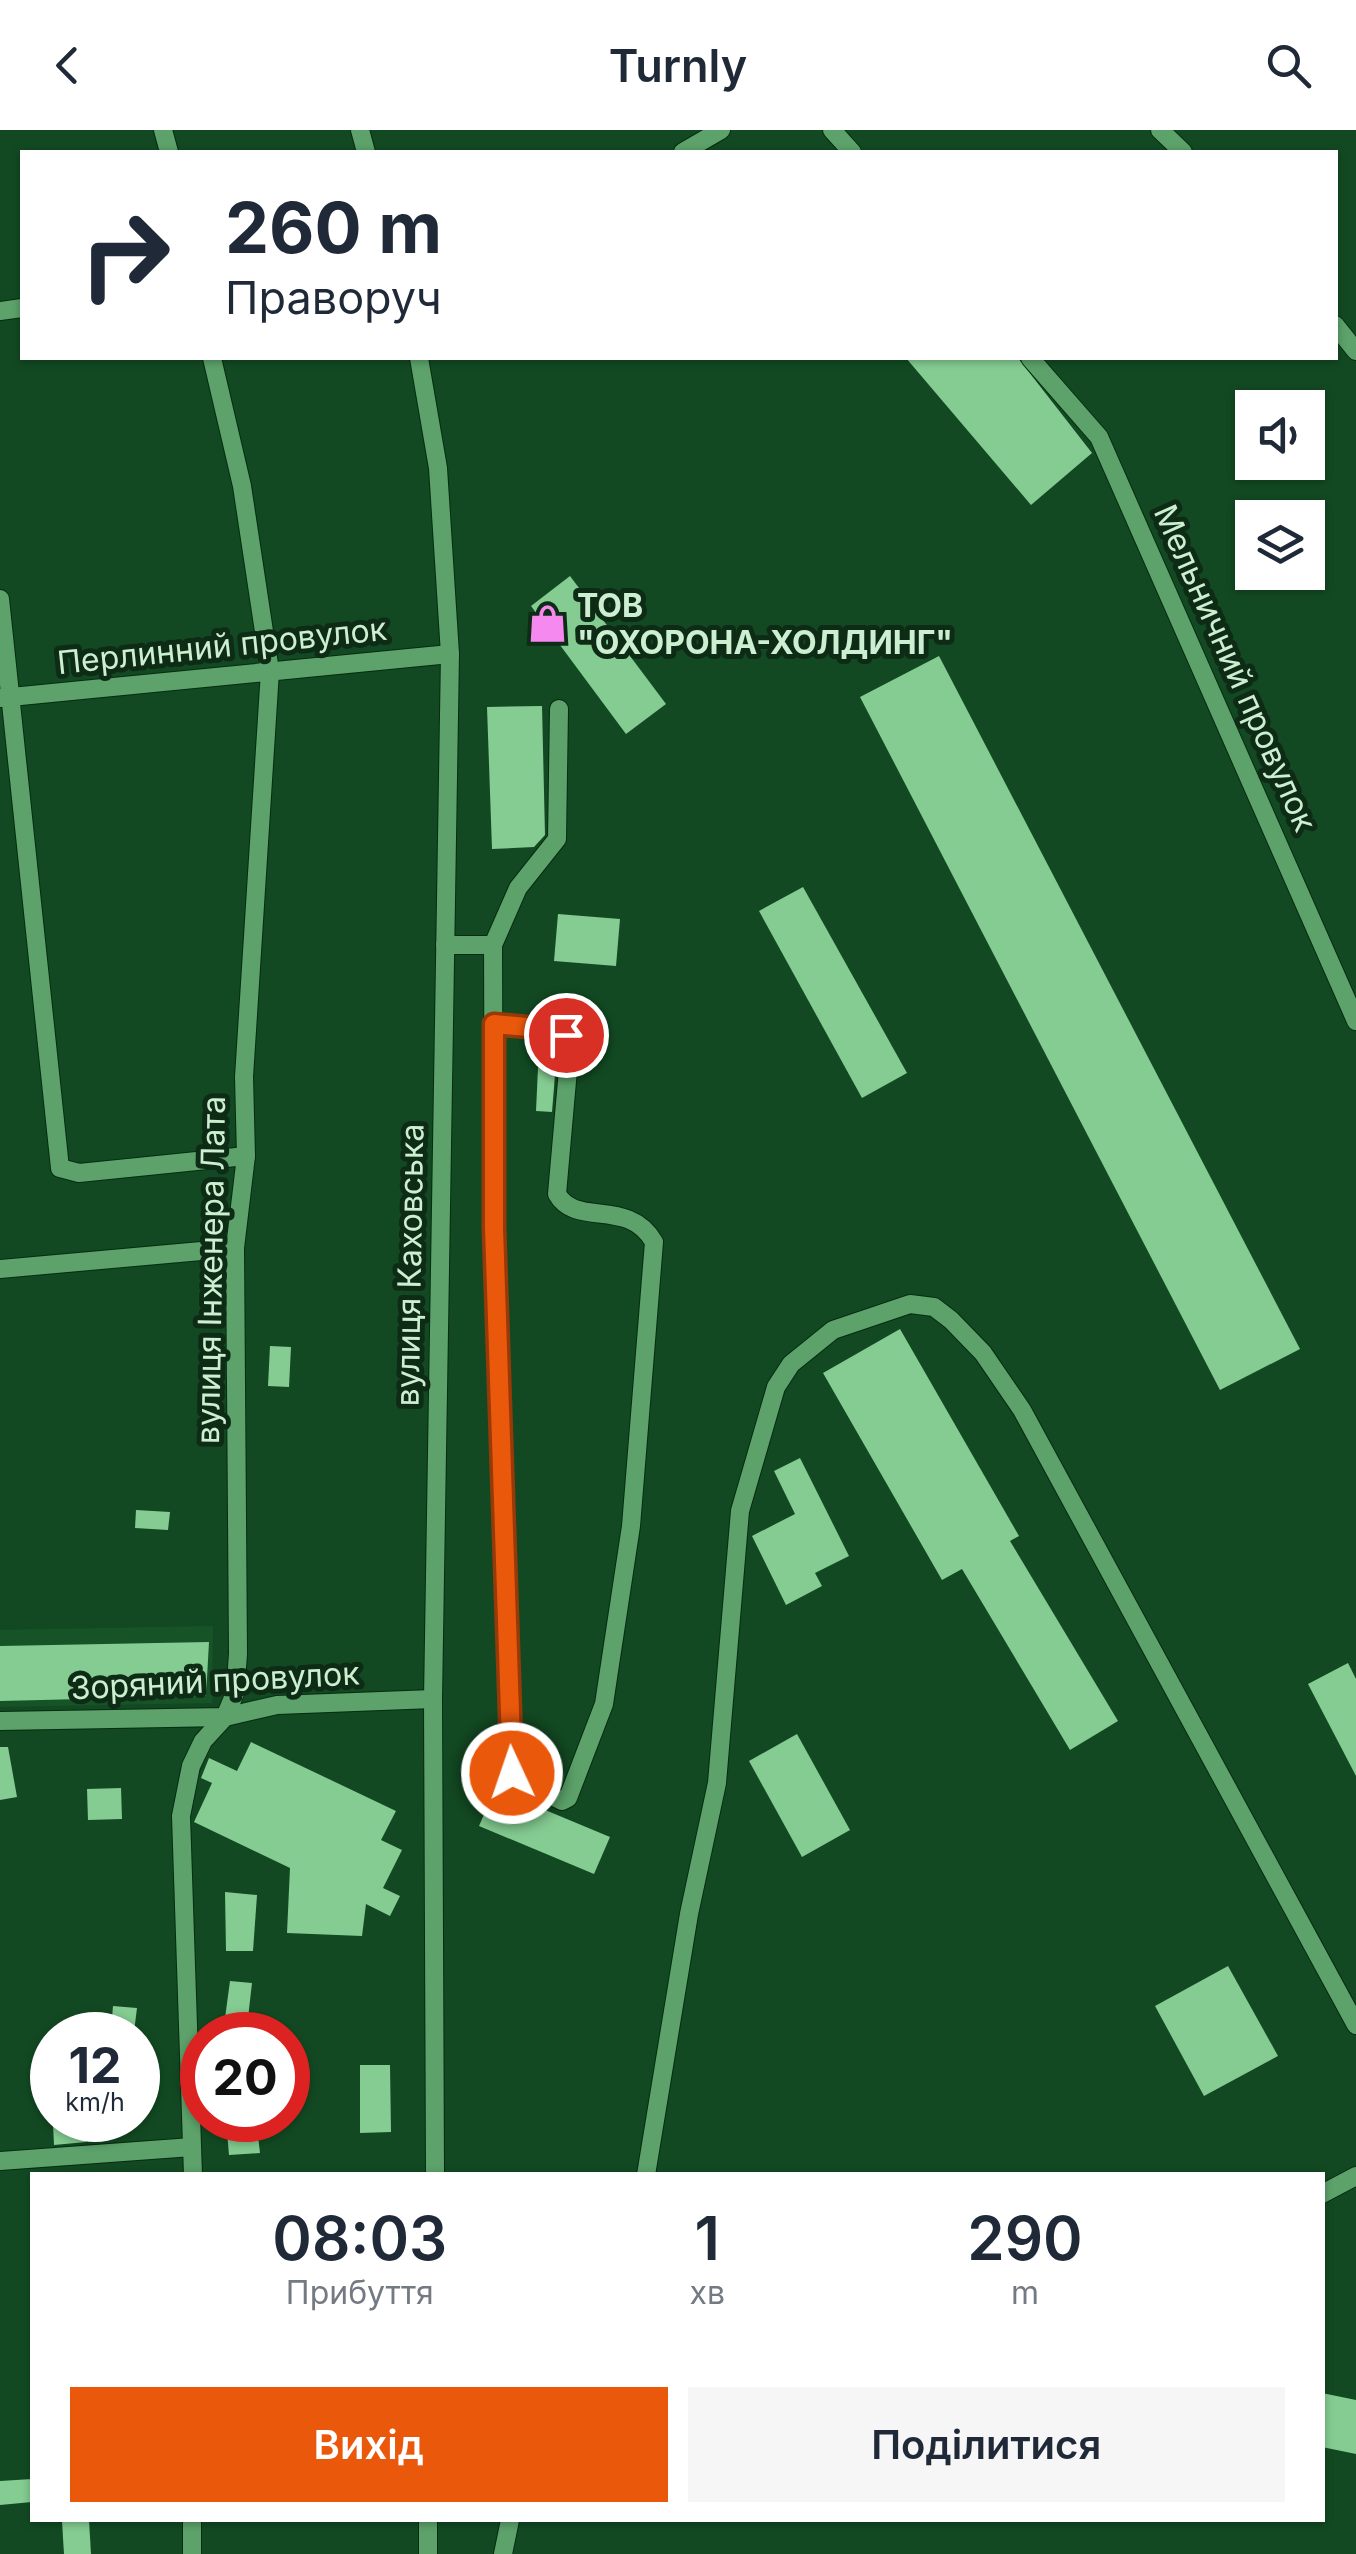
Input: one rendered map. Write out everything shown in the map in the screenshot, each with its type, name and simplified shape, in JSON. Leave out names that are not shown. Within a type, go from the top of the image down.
[{"type":"street","points":[[686,150],[721,130]]},
{"type":"street","points":[[832,130],[850,150]]},
{"type":"street","points":[[1160,130],[1180,150]]},
{"type":"street","points":[[1338,329],[1356,351]]},
{"type":"street","name":"вулиця Інженера Лата","points":[[193,2172],[180,1816],[191,1766],[203,1742],[225,1717],[235,1692],[238,1654],[235,1248],[246,1156],[244,1076],[270,672],[242,486],[212,360]]},
{"type":"street","name":"вулиця Каховська","points":[[419,360],[438,468],[450,654],[434,1700],[435,2172]]},
{"type":"street","name":"Мельничний провулок","points":[[1032,360],[1099,436],[1356,1021]]},
{"type":"street","points":[[0,599],[4,698],[60,1168],[79,1173],[246,1156]]},
{"type":"street","name":"Перлинний провулок","points":[[4,698],[450,654]]},
{"type":"street","points":[[494,1024],[560,1030],[566,1035],[570,1046],[557,1194],[571,1208],[626,1216],[640,1223],[654,1242],[631,1526],[604,1704],[568,1798],[562,1801],[515,1777],[512,1768],[494,1228],[493,946],[518,888],[556,839],[559,709]]},
{"type":"street","points":[[446,945],[493,946]]},
{"type":"street","points":[[0,1270],[235,1248]]},
{"type":"street","points":[[646,2172],[689,1914],[718,1784],[740,1511],[776,1387],[790,1364],[833,1330],[910,1304],[934,1307],[951,1320],[983,1354],[1022,1410],[1356,2025]]},
{"type":"street","name":"Зоряний провулок","points":[[0,1720],[225,1717],[277,1705],[434,1700]]},
{"type":"street","points":[[0,2161],[192,2148]]},
{"type":"street","points":[[1325,2192],[1356,2176]]},
{"type":"street","points":[[192,2522],[192,2554]]},
{"type":"street","points":[[428,2522],[428,2554]]},
{"type":"street","points":[[503,2554],[510,2522]]},
{"type":"shaded area","points":[[213,1626],[212,1703],[0,1707],[0,1630]]},
{"type":"building","points":[[908,360],[1020,360],[1092,453],[1031,505]]},
{"type":"building","points":[[570,576],[666,704],[626,734],[531,606]]},
{"type":"building","points":[[939,656],[1300,1349],[1220,1390],[860,697]]},
{"type":"building","points":[[542,706],[545,835],[534,847],[492,849],[487,707]]},
{"type":"building","points":[[803,887],[907,1073],[862,1098],[759,911]]},
{"type":"building","points":[[558,914],[620,919],[616,966],[554,961]]},
{"type":"building","points":[[539,1046],[557,1050],[552,1112],[536,1111]]},
{"type":"building","points":[[900,1329],[1019,1536],[1010,1541],[1118,1721],[1070,1750],[962,1569],[942,1580],[823,1373]]},
{"type":"building","points":[[270,1346],[291,1347],[289,1387],[268,1386]]},
{"type":"building","points":[[800,1458],[849,1556],[815,1573],[822,1586],[786,1605],[752,1536],[795,1514],[774,1471]]},
{"type":"building","points":[[136,1510],[170,1512],[168,1530],[135,1528]]},
{"type":"building","points":[[209,1642],[206,1696],[0,1701],[0,1646]]},
{"type":"building","points":[[1348,1663],[1356,1679],[1356,1776],[1308,1684]]},
{"type":"building","points":[[797,1734],[850,1830],[802,1857],[749,1761]]},
{"type":"building","points":[[251,1742],[396,1811],[381,1840],[402,1850],[383,1888],[400,1896],[390,1916],[366,1904],[362,1936],[287,1933],[290,1868],[194,1822],[212,1783],[201,1778],[209,1758],[237,1771]]},
{"type":"building","points":[[0,1747],[8,1747],[17,1797],[0,1800]]},
{"type":"building","points":[[121,1788],[122,1819],[88,1820],[87,1789]]},
{"type":"building","points":[[495,1789],[610,1837],[594,1874],[479,1826]]},
{"type":"building","points":[[225,1892],[257,1895],[253,1951],[226,1951]]},
{"type":"building","points":[[1228,1966],[1278,2056],[1204,2096],[1155,2006]]},
{"type":"building","points":[[230,1981],[252,1983],[249,2012],[226,2012]]},
{"type":"building","points":[[113,2006],[137,2008],[136,2012],[112,2012]]},
{"type":"building","points":[[360,2065],[390,2065],[391,2132],[360,2133]]},
{"type":"building","points":[[228,2142],[259,2142],[260,2153],[229,2155]]},
{"type":"building","points":[[1325,2394],[1356,2400],[1356,2454],[1325,2448]]},
{"type":"building","points":[[30,2479],[30,2502],[0,2505],[0,2481]]},
{"type":"building","points":[[62,2522],[89,2522],[91,2554],[64,2554]]},
{"type":"place","name":"ТОВ \"ОХОРОНА-ХОЛДИНГ\"","points":[[547,624]]},
{"type":"route","points":[[512,1773],[494,1228],[494,1024],[560,1030],[566,1035]]}]
